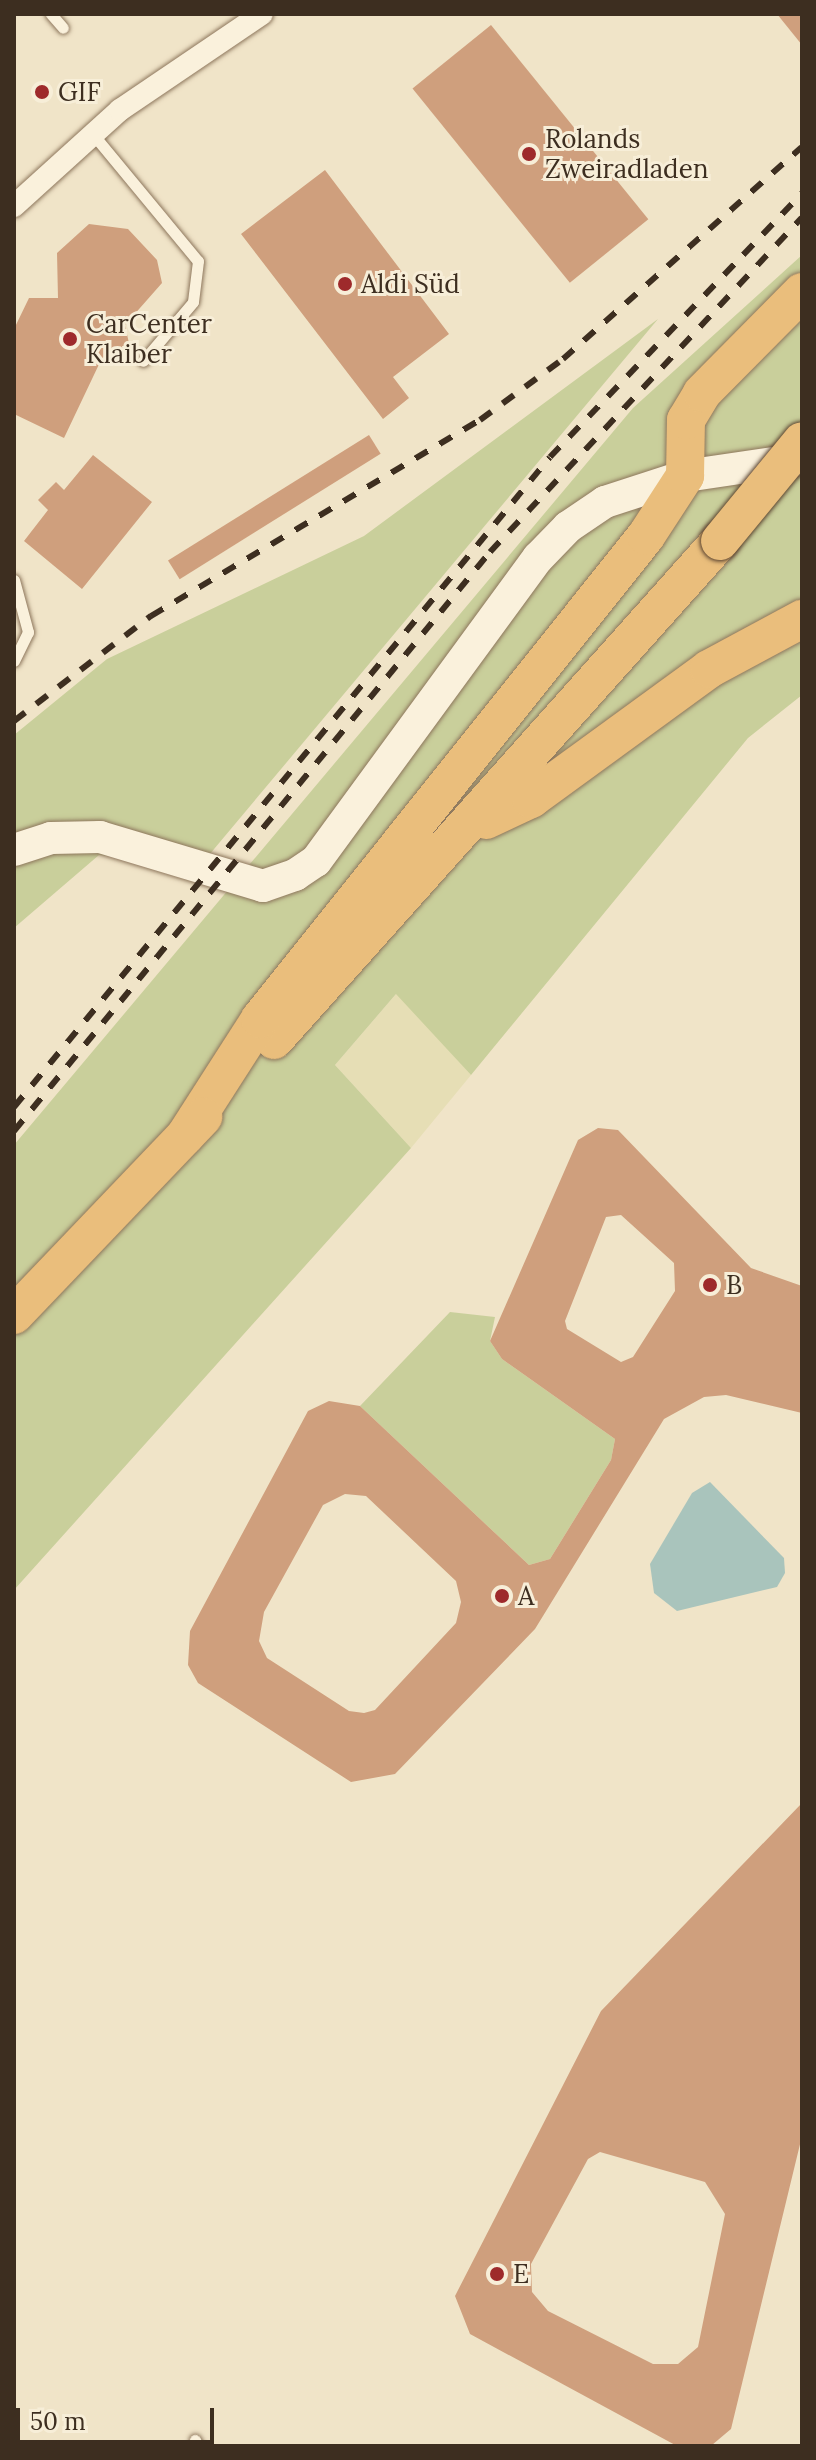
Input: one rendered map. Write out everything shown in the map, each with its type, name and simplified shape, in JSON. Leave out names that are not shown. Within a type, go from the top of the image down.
[{"type":"highway","points":[[185,1136],[260,1019],[646,536],[685,476],[686,420],[702,393],[802,292]]},
{"type":"highway","points":[[14,1315],[185,1136],[469,829],[720,541],[802,441]]},
{"type":"highway","points":[[469,829],[531,799],[709,669],[802,619]]},
{"type":"main road","points":[[14,850],[51,838],[100,837],[263,886],[295,875],[316,861],[538,558],[605,502],[685,476],[802,459]]},
{"type":"street","points":[[14,206],[92,133],[262,14]]},
{"type":"lane","points":[[51,14],[63,28]]},
{"type":"lane","points":[[92,133],[198,261],[193,302],[143,361]]},
{"type":"lane","points":[[14,580],[28,632],[14,661]]},
{"type":"shaded area","points":[[397,993],[471,1075],[411,1148],[335,1065]]},
{"type":"green space","points":[[802,255],[802,695],[748,738],[471,1075],[396,994],[335,1065],[411,1148],[14,1590],[14,1145],[633,408]]},
{"type":"green space","points":[[658,319],[199,867],[99,855],[14,928],[14,735],[107,659],[364,536]]},
{"type":"green space","points":[[450,1312],[495,1317],[490,1341],[502,1359],[615,1439],[611,1460],[550,1559],[529,1565],[360,1406]]},
{"type":"water","points":[[710,1482],[784,1558],[785,1573],[777,1587],[677,1611],[654,1593],[650,1564],[692,1493]]},
{"type":"building","points":[[777,14],[802,14],[802,45]]},
{"type":"building","name":"Rolands Zweiradladen","points":[[491,25],[648,219],[570,283],[413,89]]},
{"type":"building","name":"Aldi Süd","points":[[325,170],[449,334],[393,377],[409,398],[383,419],[241,234]]},
{"type":"building","name":"CarCenter Klaiber","points":[[89,224],[128,229],[157,260],[162,283],[125,325],[130,348],[102,358],[64,438],[14,414],[14,329],[29,298],[58,298],[57,253]]},
{"type":"building","points":[[369,435],[381,454],[180,579],[168,561]]},
{"type":"building","points":[[93,455],[152,502],[82,589],[24,541],[48,510],[38,500],[56,482],[64,490]]},
{"type":"building","points":[[598,1128],[618,1130],[751,1268],[802,1286],[802,1413],[726,1395],[704,1397],[664,1419],[535,1629],[395,1774],[351,1782],[198,1683],[188,1665],[190,1631],[308,1411],[329,1401],[360,1406],[529,1565],[550,1559],[611,1460],[615,1439],[502,1359],[490,1341],[578,1140]],"holes":[[[621,1215],[674,1263],[675,1291],[633,1357],[621,1362],[567,1329],[565,1321],[606,1217]],[[345,1494],[366,1496],[456,1581],[461,1602],[456,1623],[375,1710],[364,1713],[349,1711],[267,1658],[259,1641],[264,1612],[323,1505]]]},
{"type":"building","points":[[802,1803],[802,2136],[731,2429],[712,2445],[677,2446],[470,2334],[455,2296],[601,2011]],"holes":[[[600,2152],[705,2182],[725,2214],[698,2347],[678,2364],[653,2364],[548,2311],[532,2292],[531,2264],[588,2159]]]},
{"type":"railway","points":[[14,721],[151,616],[480,420],[563,359],[802,147]]},
{"type":"railway","points":[[14,1107],[550,457],[802,193]]},
{"type":"railway","points":[[14,1131],[490,552],[802,218]]},
{"type":"place","name":"GIF","points":[[42,92]]},
{"type":"place","name":"Rolands Zweiradladen","points":[[529,154]]},
{"type":"place","name":"Aldi Süd","points":[[345,284]]},
{"type":"place","name":"CarCenter Klaiber","points":[[70,339]]},
{"type":"place","name":"B","points":[[710,1285]]},
{"type":"place","name":"A","points":[[502,1596]]},
{"type":"place","name":"E","points":[[497,2274]]}]
